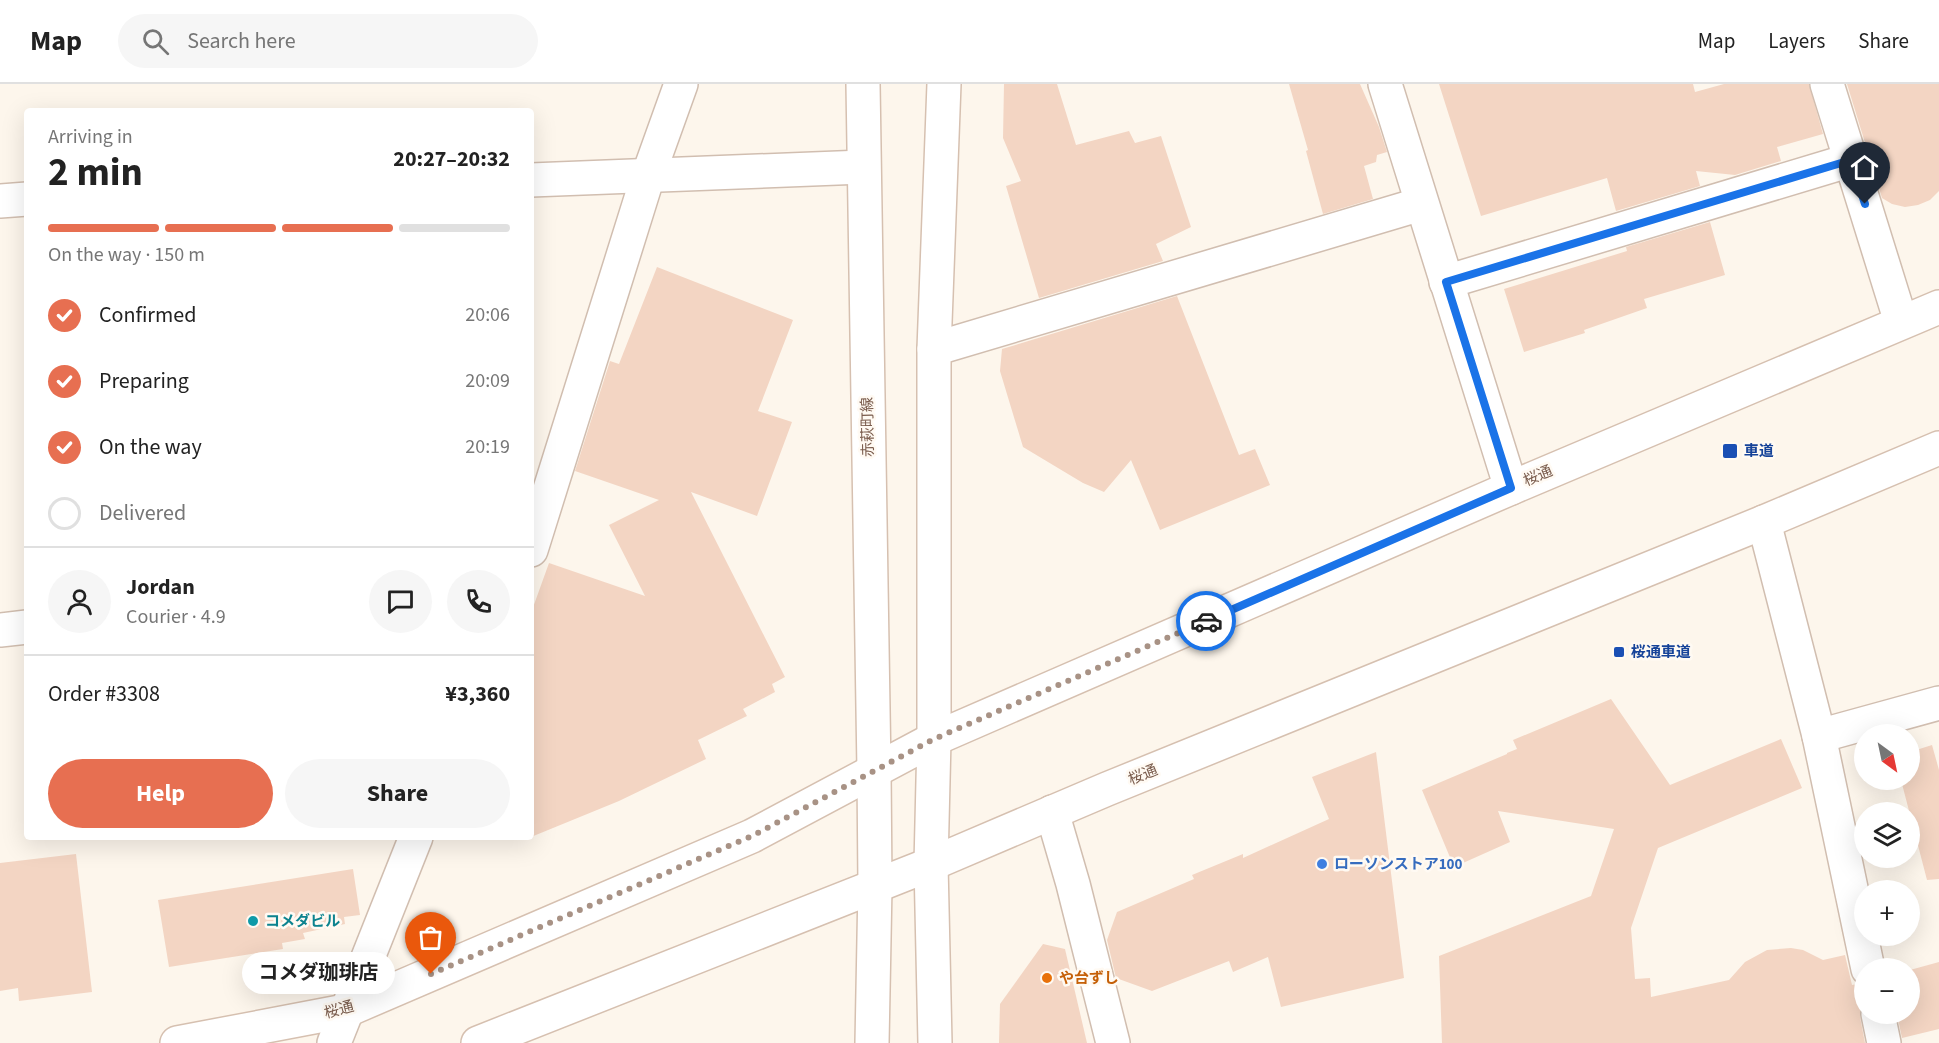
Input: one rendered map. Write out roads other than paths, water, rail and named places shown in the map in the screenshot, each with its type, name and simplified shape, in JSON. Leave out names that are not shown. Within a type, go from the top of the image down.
[{"type":"street","points":[[534,540],[648,176],[681,84]]},
{"type":"street","name":"赤萩町線","points":[[863,84],[874,771],[875,886],[872,1043]]},
{"type":"street","points":[[934,1043],[932,864],[934,349],[944,84]]},
{"type":"street","points":[[1385,84],[1511,488]]},
{"type":"street","points":[[1827,84],[1901,322]]},
{"type":"street","points":[[1446,282],[1851,160]]},
{"type":"street","points":[[534,180],[863,167]]},
{"type":"street","points":[[0,201],[24,200]]},
{"type":"street","points":[[934,349],[1421,204]]},
{"type":"street","name":"桜通","points":[[177,1043],[345,1011],[752,836],[934,739],[1511,488],[1939,306]]},
{"type":"street","name":"桜通","points":[[478,1043],[932,864],[1052,812],[1764,522],[1939,448]]},
{"type":"street","points":[[1764,522],[1819,736],[1867,958]]},
{"type":"street","points":[[0,630],[24,627]]},
{"type":"street","points":[[1819,736],[1939,703]]},
{"type":"street","points":[[1052,812],[1073,884],[1113,1043]]},
{"type":"street","points":[[334,1043],[415,840]]},
{"type":"street","points":[[1880,1024],[1884,1043]]},
{"type":"place","name":"車道","points":[[1730,451]]},
{"type":"place","name":"桜通車道","points":[[1619,652]]},
{"type":"place","name":"ローソンストア100","points":[[1322,864]]},
{"type":"place","name":"コメダビル","points":[[253,921]]},
{"type":"place","name":"コメダ珈琲店","points":[[431,974]]},
{"type":"place","name":"や台ずし","points":[[1047,978]]}]
